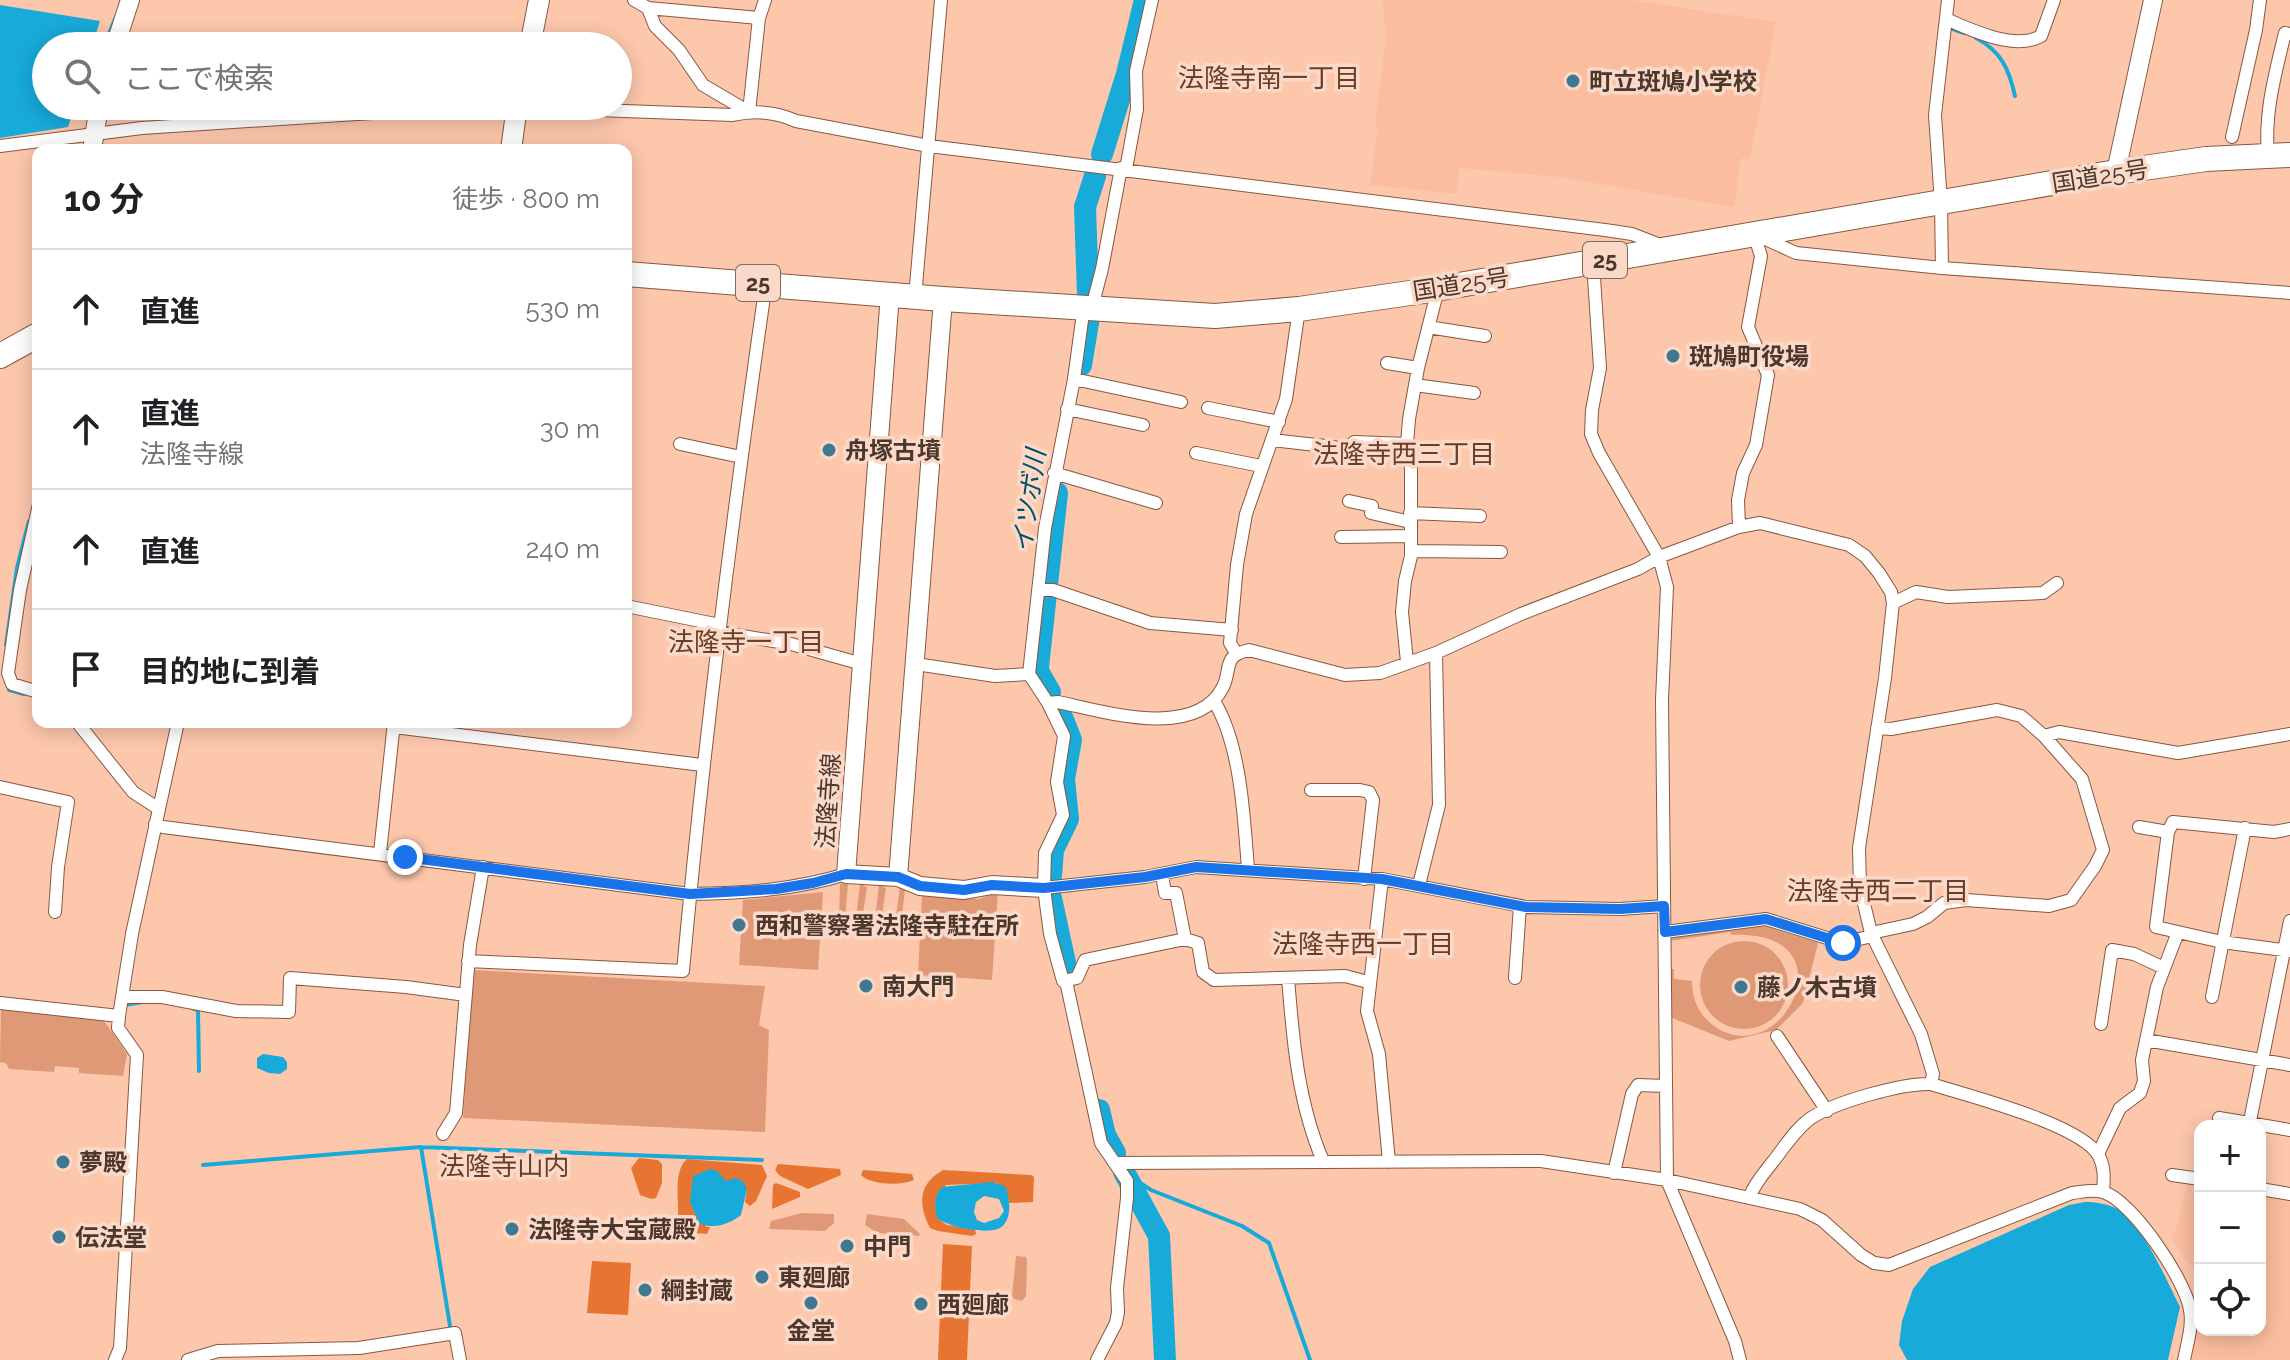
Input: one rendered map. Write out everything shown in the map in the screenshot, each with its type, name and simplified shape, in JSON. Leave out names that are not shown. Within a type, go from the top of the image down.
[{"type":"highway","name":"国道25号","points":[[632,274],[1088,310],[1215,316],[1299,309],[1438,289],[2116,172],[2206,159],[2279,155]]},
{"type":"highway","points":[[0,356],[32,338]]},
{"type":"main road","points":[[120,32],[130,0]]},
{"type":"main road","points":[[533,32],[539,0]]},
{"type":"main road","points":[[2116,172],[2153,0]]},
{"type":"main road","points":[[93,141],[97,120]]},
{"type":"main road","points":[[512,144],[514,120]]},
{"type":"main road","name":"法隆寺線","points":[[890,294],[846,874],[898,877],[920,886],[964,890],[992,885],[1044,888]]},
{"type":"main road","points":[[898,877],[943,299]]},
{"type":"street","points":[[634,0],[648,8],[676,5],[706,7],[759,18]]},
{"type":"street","points":[[749,112],[759,18],[765,0]]},
{"type":"street","points":[[915,297],[941,0]]},
{"type":"street","points":[[1097,1360],[1116,1323],[1118,1312],[1117,1288],[1127,1181],[1101,1143],[1066,981],[1063,981],[1050,934],[1044,888],[1045,853],[1063,815],[1057,782],[1064,736],[1029,674],[1088,310],[1102,269],[1137,109],[1136,71],[1152,0]]},
{"type":"street","points":[[1942,268],[1935,115],[1949,0]]},
{"type":"street","points":[[1946,19],[1987,36],[2031,42],[2041,36],[2054,0]]},
{"type":"street","points":[[2232,137],[2260,0]]},
{"type":"street","points":[[648,8],[655,26],[679,50],[703,85],[749,112]]},
{"type":"street","points":[[2279,155],[2266,137],[2269,100],[2285,33],[2290,34]]},
{"type":"street","points":[[632,111],[782,114],[796,121],[929,146],[1618,232],[1632,234],[1669,249]]},
{"type":"street","points":[[37,144],[313,120]]},
{"type":"street","points":[[0,146],[32,144]]},
{"type":"street","points":[[1754,234],[1796,253],[1942,268],[2290,293]]},
{"type":"street","points":[[1739,527],[1738,500],[1743,473],[1756,445],[1768,375],[1748,327],[1761,256],[1754,234]]},
{"type":"street","points":[[1593,263],[1600,368],[1591,434],[1659,557],[1667,587],[1662,700],[1667,1180],[1735,1341],[1740,1360]]},
{"type":"street","points":[[468,961],[683,971],[702,765],[766,283]]},
{"type":"street","points":[[1407,662],[1402,612],[1411,551],[1411,469],[1407,444],[1418,368],[1438,289]]},
{"type":"street","points":[[1236,653],[1230,643],[1237,565],[1246,514],[1286,399],[1299,309]]},
{"type":"street","points":[[1428,327],[1485,336]]},
{"type":"street","points":[[1387,363],[1418,368]]},
{"type":"street","points":[[1077,380],[1181,402]]},
{"type":"street","points":[[1415,385],[1474,393]]},
{"type":"street","points":[[1208,408],[1279,422]]},
{"type":"street","points":[[1071,410],[1143,425]]},
{"type":"street","points":[[1272,440],[1334,447]]},
{"type":"street","points":[[1354,442],[1407,444]]},
{"type":"street","points":[[680,444],[741,457]]},
{"type":"street","points":[[1196,453],[1261,466]]},
{"type":"street","points":[[1059,475],[1156,503]]},
{"type":"street","points":[[1349,501],[1372,506],[1371,513],[1410,517],[1480,516]]},
{"type":"street","points":[[1048,703],[1058,702],[1138,718],[1166,719],[1195,712],[1214,701],[1224,686],[1230,660],[1236,653],[1249,650],[1345,675],[1380,673],[1436,653],[1521,614],[1739,527],[1760,523],[1849,545],[1865,556],[1879,573],[1891,592],[1893,603],[1859,848],[1860,887],[1872,934],[1921,1034],[1933,1074],[1931,1084]]},
{"type":"street","points":[[1341,537],[1410,536]]},
{"type":"street","points":[[32,538],[12,636],[6,686],[32,691]]},
{"type":"street","points":[[1411,551],[1501,552]]},
{"type":"street","points":[[1893,603],[1916,592],[1948,597],[2043,593],[2057,583]]},
{"type":"street","points":[[1042,590],[1150,623],[1232,630]]},
{"type":"street","points":[[632,607],[791,644],[862,664]]},
{"type":"street","points":[[1419,885],[1439,805],[1436,653]]},
{"type":"street","points":[[916,664],[995,676],[1029,674]]},
{"type":"street","points":[[1214,701],[1222,714],[1243,793],[1248,869]]},
{"type":"street","points":[[1665,932],[1766,919],[1843,943],[1913,924],[1944,903],[1966,900],[2049,906],[2071,900],[2103,850],[2082,779],[2044,736],[2021,716],[1997,710],[1891,729],[1877,728]]},
{"type":"street","points":[[82,728],[133,792],[159,809]]},
{"type":"street","points":[[115,1360],[120,1348],[137,1055],[118,1028],[119,1016],[140,893],[158,825],[177,728]]},
{"type":"street","points":[[380,853],[394,728]]},
{"type":"street","points":[[424,728],[702,765]]},
{"type":"street","points":[[2044,736],[2059,732],[2178,753],[2290,734]]},
{"type":"street","points":[[0,787],[68,802],[55,912]]},
{"type":"street","points":[[1311,790],[1369,792],[1373,800],[1364,879]]},
{"type":"street","points":[[2286,951],[2222,942],[2156,927],[2168,832],[2173,822],[2274,832],[2290,829]]},
{"type":"street","points":[[158,825],[690,894],[776,889],[846,874]]},
{"type":"street","points":[[2139,827],[2168,832]]},
{"type":"street","points":[[2212,997],[2245,828]]},
{"type":"street","points":[[443,1134],[456,1113],[468,961],[483,867]]},
{"type":"street","points":[[1044,888],[1196,867],[1382,879],[1520,906],[1620,909],[1664,906]]},
{"type":"street","points":[[1162,874],[1165,893],[1176,893],[1185,939]]},
{"type":"street","points":[[1382,879],[1367,1011],[1379,1054],[1389,1162]]},
{"type":"street","points":[[1515,978],[1520,906]]},
{"type":"street","points":[[2250,1120],[2290,921]]},
{"type":"street","points":[[2098,1154],[2120,1108],[2140,1093],[2144,1081],[2142,1060],[2157,987],[2178,932]]},
{"type":"street","points":[[1066,981],[1077,978],[1085,960],[1185,939],[1198,943],[1203,972],[1214,980],[1345,976],[1368,982]]},
{"type":"street","points":[[2101,1024],[2112,950],[2134,954],[2164,968]]},
{"type":"street","points":[[124,997],[182,999],[236,1011],[289,1012],[290,978],[466,995]]},
{"type":"street","points":[[1288,978],[1293,1049],[1313,1138],[1323,1161]]},
{"type":"street","points":[[0,1003],[119,1016]]},
{"type":"street","points":[[1777,1036],[1827,1111]]},
{"type":"street","points":[[2146,1040],[2290,1065]]},
{"type":"street","points":[[1750,1196],[1763,1172],[1793,1134],[1812,1118],[1840,1104],[1913,1083],[1931,1084],[2057,1125],[2082,1139],[2098,1154],[2104,1171],[2103,1192]]},
{"type":"street","points":[[1614,1173],[1632,1094],[1638,1085],[1665,1086]]},
{"type":"street","points":[[2219,1118],[2228,1120]]},
{"type":"street","points":[[2266,1127],[2290,1130]]},
{"type":"street","points":[[1116,1163],[1541,1161],[1667,1180],[1800,1209],[1822,1220],[1861,1255],[1874,1263],[1889,1265],[2072,1193],[2103,1192],[2121,1202],[2144,1226],[2187,1295],[2191,1314],[2184,1360]]},
{"type":"street","points":[[2172,1175],[2194,1178]]},
{"type":"street","points":[[2266,1190],[2290,1194]]},
{"type":"street","points":[[188,1360],[218,1351],[359,1348],[455,1333],[460,1360]]},
{"type":"shaded area","name":"町立斑鳩小学校","points":[[1383,0],[1631,0],[1776,22],[1750,160],[1741,158],[1734,207],[1559,177],[1460,168],[1456,194],[1370,185],[1386,39]]},
{"type":"shaded area","points":[[846,883],[845,917],[839,919],[840,884]]},
{"type":"shaded area","points":[[860,884],[867,887],[862,921],[856,918]]},
{"type":"shaded area","points":[[879,885],[886,888],[881,922],[875,919]]},
{"type":"shaded area","points":[[900,887],[905,890],[901,924],[895,922]]},
{"type":"shaded area","points":[[823,892],[818,970],[739,965],[743,900]]},
{"type":"shaded area","points":[[998,892],[992,980],[918,975],[922,895],[979,899]]},
{"type":"shaded area","points":[[1765,926],[1818,943],[1803,1003],[1776,1030],[1729,1041],[1670,1017],[1670,969],[1674,969],[1674,979],[1692,981],[1698,1008],[1717,1028],[1742,1036],[1765,1030],[1783,1015],[1795,995],[1798,973],[1790,953],[1769,939],[1732,935],[1730,932],[1670,941],[1670,937]]},
{"type":"shaded area","points":[[1735,941],[1753,941],[1769,948],[1781,960],[1788,976],[1788,994],[1781,1010],[1769,1022],[1753,1029],[1735,1029],[1719,1022],[1707,1010],[1700,994],[1700,976],[1707,960],[1719,948]]},
{"type":"shaded area","points":[[473,970],[765,986],[759,1025],[769,1030],[765,1132],[463,1118]]},
{"type":"shaded area","points":[[1,1008],[104,1021],[127,1054],[123,1076],[79,1073],[79,1068],[55,1066],[54,1072],[9,1069],[6,1063],[0,1062]]},
{"type":"shaded area","points":[[639,1158],[658,1160],[662,1164],[662,1183],[656,1198],[640,1195],[631,1168]]},
{"type":"shaded area","points":[[687,1159],[762,1165],[767,1176],[756,1201],[750,1206],[745,1202],[747,1189],[723,1180],[718,1173],[706,1227],[710,1227],[707,1234],[696,1233],[678,1217],[678,1178]]},
{"type":"shaded area","points":[[778,1164],[840,1169],[841,1175],[808,1189],[780,1176],[775,1170]]},
{"type":"shaded area","points":[[863,1170],[912,1174],[914,1180],[878,1183],[861,1175]]},
{"type":"shaded area","points":[[943,1170],[1031,1175],[1034,1177],[1033,1202],[1009,1203],[997,1183],[946,1185],[935,1204],[937,1218],[947,1225],[975,1229],[976,1234],[938,1231],[930,1228],[922,1203],[925,1188]]},
{"type":"shaded area","points":[[2188,1181],[2194,1182],[2194,1270],[2170,1236],[2176,1230]]},
{"type":"shaded area","points":[[776,1183],[800,1192],[800,1197],[772,1209],[773,1185]]},
{"type":"shaded area","points":[[2266,1195],[2290,1199],[2290,1360],[2190,1360],[2194,1335],[2266,1336]]},
{"type":"shaded area","points":[[802,1213],[834,1214],[834,1223],[825,1231],[769,1229],[771,1221]]},
{"type":"shaded area","points":[[867,1214],[904,1219],[920,1234],[878,1233],[865,1225]]},
{"type":"shaded area","points":[[943,1244],[972,1246],[967,1360],[938,1360]]},
{"type":"shaded area","points":[[1016,1256],[1026,1257],[1027,1260],[1026,1296],[1022,1301],[1014,1299],[1012,1295]]},
{"type":"shaded area","points":[[592,1261],[631,1263],[628,1315],[587,1313]]},
{"type":"water","points":[[0,5],[100,21],[96,32],[32,32],[32,120],[70,120],[68,127],[0,138]]},
{"type":"water","points":[[263,1054],[283,1057],[287,1069],[280,1074],[257,1068],[257,1058]]},
{"type":"water","points":[[710,1169],[717,1171],[726,1181],[735,1178],[742,1180],[747,1189],[741,1215],[716,1226],[699,1223],[690,1202],[693,1176]]},
{"type":"water","points":[[992,1182],[1005,1186],[1009,1202],[1007,1220],[1000,1228],[986,1231],[942,1221],[937,1218],[935,1206],[942,1187]],"holes":[[[984,1196],[999,1199],[1004,1211],[999,1218],[984,1223],[977,1220],[974,1212],[976,1202]]]},
{"type":"water","points":[[2085,1202],[2112,1207],[2129,1218],[2162,1270],[2180,1307],[2168,1360],[1907,1360],[1899,1345],[1902,1321],[1913,1289],[1930,1267],[2069,1205]]},
{"type":"waterway","name":"イツボ川","points":[[1102,154],[1127,74],[1145,0]]},
{"type":"waterway","points":[[110,32],[115,19]]},
{"type":"waterway","points":[[1950,28],[1964,33]]},
{"type":"waterway","points":[[1976,38],[1992,49],[2003,62],[2015,96]]},
{"type":"waterway","name":"イツボ川","points":[[1088,295],[1085,207],[1095,176]]},
{"type":"waterway","name":"イツボ川","points":[[1081,365],[1089,317]]},
{"type":"waterway","name":"イツボ川","points":[[1050,692],[1038,667],[1057,493]]},
{"type":"waterway","points":[[6,645],[17,568],[29,521]]},
{"type":"waterway","points":[[9,690],[24,694]]},
{"type":"waterway","name":"イツボ川","points":[[1051,876],[1053,850],[1068,819],[1064,779],[1071,740],[1060,712]]},
{"type":"waterway","name":"イツボ川","points":[[1051,898],[1067,972]]},
{"type":"waterway","points":[[125,1003],[142,1002]]},
{"type":"waterway","points":[[194,1009],[198,1010],[199,1071]]},
{"type":"waterway","name":"イツボ川","points":[[1099,1110],[1105,1135],[1115,1153]]},
{"type":"waterway","points":[[421,1147],[762,1160]]},
{"type":"waterway","points":[[203,1165],[421,1147],[450,1326]]},
{"type":"waterway","name":"イツボ川","points":[[1124,1172],[1159,1236],[1165,1360]]},
{"type":"waterway","points":[[1128,1175],[1151,1190],[1242,1226],[1269,1243],[1310,1360]]},
{"type":"place","name":"町立斑鳩小学校","points":[[1573,81]]},
{"type":"place","name":"斑鳩町役場","points":[[1673,356]]},
{"type":"place","name":"舟塚古墳","points":[[829,450]]},
{"type":"place","name":"西和警察署法隆寺駐在所","points":[[739,925]]},
{"type":"place","name":"南大門","points":[[866,986]]},
{"type":"place","name":"藤ノ木古墳","points":[[1741,987]]},
{"type":"place","name":"夢殿","points":[[63,1162]]},
{"type":"place","name":"法隆寺大宝蔵殿","points":[[512,1229]]},
{"type":"place","name":"伝法堂","points":[[59,1237]]},
{"type":"place","name":"中門","points":[[847,1246]]},
{"type":"place","name":"東廻廊","points":[[762,1277]]},
{"type":"place","name":"綱封蔵","points":[[645,1290]]},
{"type":"place","name":"金堂","points":[[811,1303]]},
{"type":"place","name":"西廻廊","points":[[921,1304]]},
{"type":"district","name":"法隆寺南一丁目","points":[[1269,78]]},
{"type":"district","name":"法隆寺西三丁目","points":[[1404,454]]},
{"type":"district","name":"法隆寺一丁目","points":[[746,642]]},
{"type":"district","name":"法隆寺西二丁目","points":[[1878,891]]},
{"type":"district","name":"法隆寺西一丁目","points":[[1363,944]]},
{"type":"district","name":"法隆寺山内","points":[[504,1166]]},
{"type":"route","points":[[405,857],[690,894],[776,889],[846,874],[898,877],[920,886],[964,890],[992,885],[1044,888],[1145,877],[1196,867],[1248,869],[1382,879],[1526,907],[1620,909],[1664,906],[1665,932],[1766,919],[1843,943]]}]
